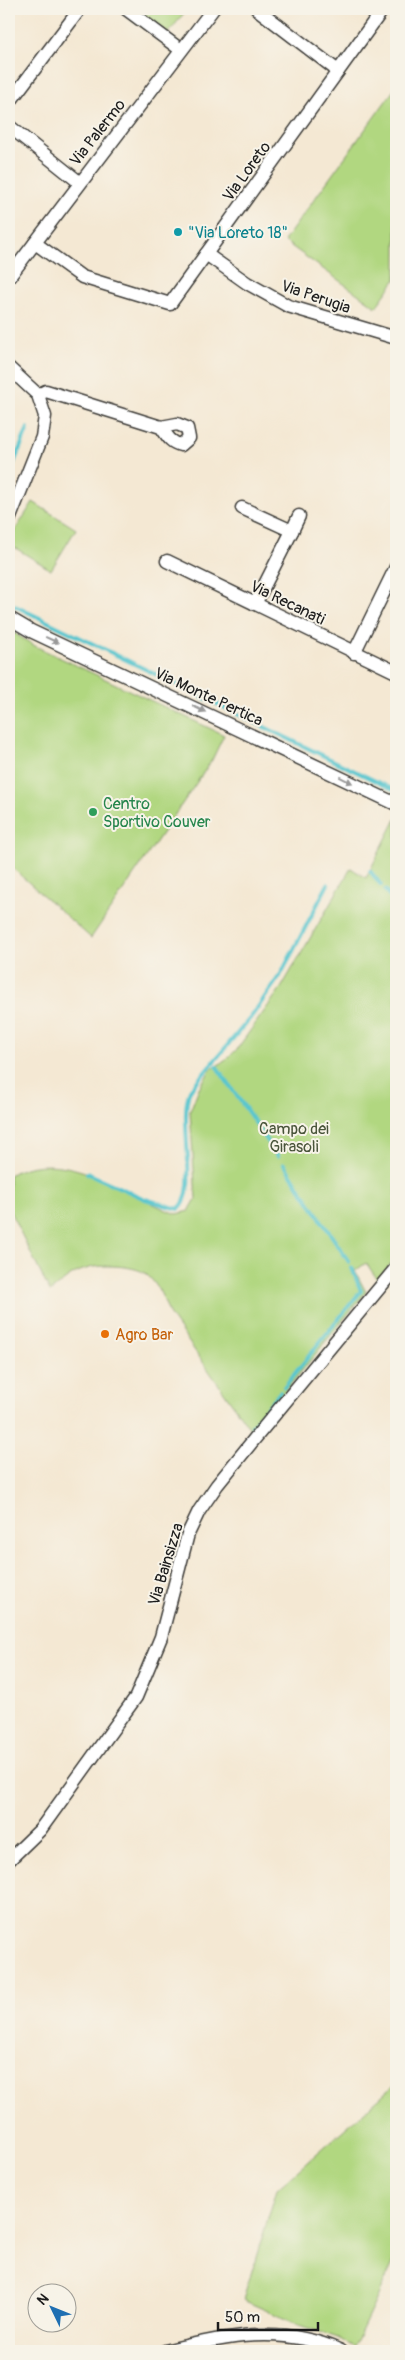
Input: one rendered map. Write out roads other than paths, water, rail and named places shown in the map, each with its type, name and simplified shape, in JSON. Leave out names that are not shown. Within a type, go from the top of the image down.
[{"type":"street","points":[[9,103],[80,9]]},
{"type":"street","points":[[126,9],[181,50]]},
{"type":"street","name":"Via Palermo","points":[[9,277],[79,182],[212,9]]},
{"type":"street","points":[[257,9],[338,72]]},
{"type":"street","name":"Via Loreto","points":[[35,243],[82,277],[170,304],[383,9]]},
{"type":"street","points":[[9,126],[79,182]]},
{"type":"street","name":"Via Perugia","points":[[206,254],[247,283],[288,306],[396,338]]},
{"type":"street","points":[[9,368],[38,395],[45,416],[42,437],[9,520]]},
{"type":"street","points":[[38,395],[46,391],[161,427]]},
{"type":"street","points":[[242,508],[292,531]]},
{"type":"street","points":[[255,604],[299,516]]},
{"type":"street","name":"Via Recanati","points":[[167,561],[396,672]]},
{"type":"street","points":[[354,653],[396,567]]},
{"type":"street","name":"Via Monte Pertica","points":[[9,618],[396,804]]},
{"type":"street","name":"Via Bainsizza","points":[[9,1860],[44,1826],[136,1697],[161,1637],[188,1534],[199,1511],[250,1444],[396,1268]]},
{"type":"street","points":[[165,2351],[227,2337],[277,2334],[316,2341],[341,2351]]},
{"type":"waterway","points":[[9,475],[28,428]]},
{"type":"waterway","points":[[9,603],[396,791]]},
{"type":"waterway","points":[[370,871],[381,885]]},
{"type":"waterway","points":[[87,1173],[145,1199],[178,1209],[185,1201],[188,1188],[186,1119],[190,1090],[251,1017],[281,974],[328,884]]},
{"type":"waterway","points":[[385,890],[396,904]]},
{"type":"waterway","points":[[217,1067],[278,1156]]},
{"type":"waterway","points":[[284,1164],[349,1262]]},
{"type":"waterway","points":[[284,1387],[361,1291],[352,1268]]},
{"type":"waterway","points":[[252,1426],[280,1392]]},
{"type":"place","name":"\"Via Loreto 18\"","points":[[178,232]]},
{"type":"place","name":"Centro Sportivo Couver","points":[[93,812]]},
{"type":"place","name":"Agro Bar","points":[[105,1334]]},
{"type":"park label","name":"Campo dei Girasoli","points":[[294,1137]]}]
